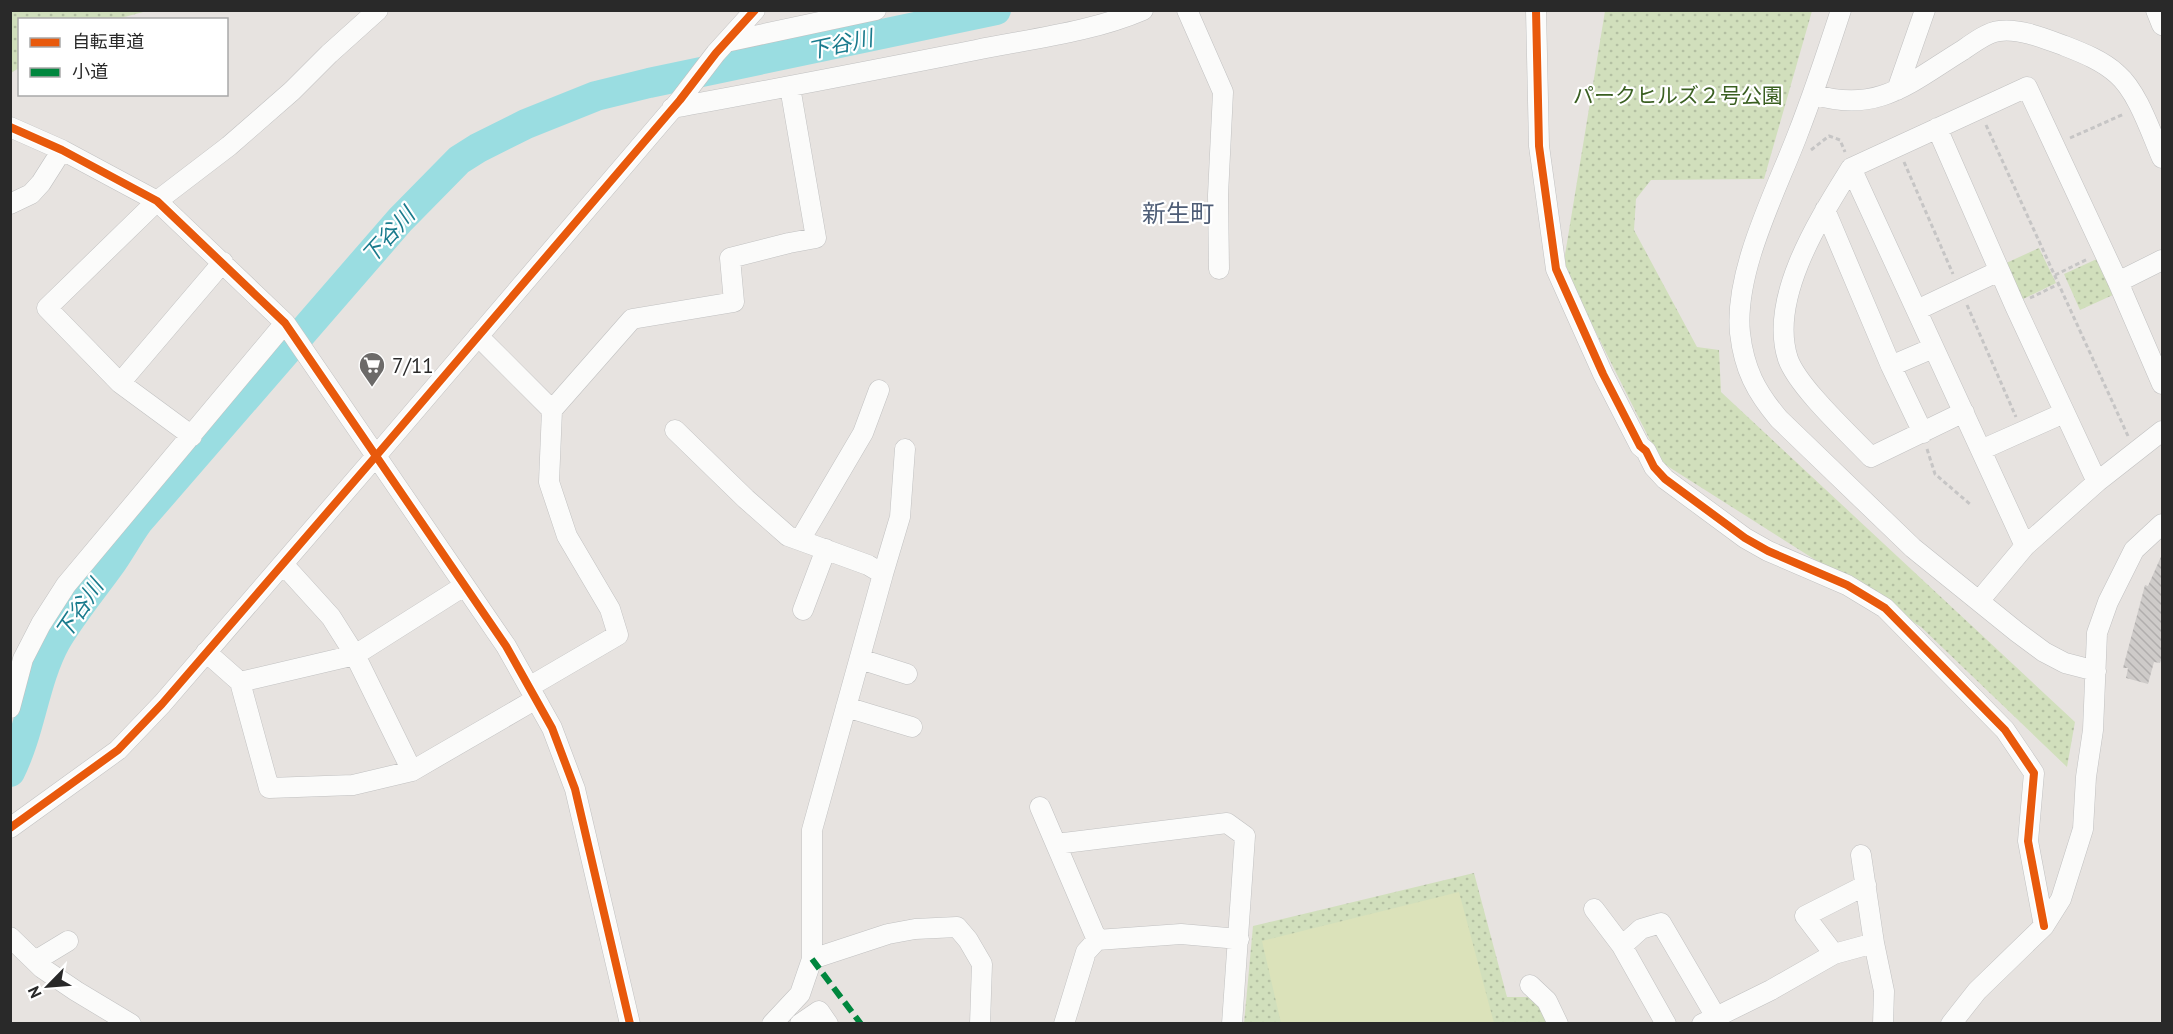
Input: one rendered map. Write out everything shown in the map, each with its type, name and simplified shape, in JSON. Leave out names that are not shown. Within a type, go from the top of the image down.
[{"type":"street","points":[[192,436],[120,383],[47,308],[157,201],[229,146],[292,91],[328,54],[378,10]]},
{"type":"street","points":[[721,48],[876,10]]},
{"type":"street","points":[[676,104],[790,87],[1044,37],[1122,19],[1143,10]]},
{"type":"street","points":[[1187,10],[1223,92],[1218,195],[1219,270]]},
{"type":"street","points":[[1536,10],[1539,146],[1556,269],[1603,374],[1640,446],[1665,478],[1745,538],[1768,551],[1847,585],[1885,608],[2005,730],[2034,773],[2028,841],[2044,926]]},
{"type":"street","points":[[1841,10],[1813,94],[1755,244],[1741,293],[1740,331],[1744,358],[1750,376],[1761,398],[1779,419],[1913,548],[2044,652],[2078,668],[2096,671]]},
{"type":"street","points":[[1897,90],[1926,10]]},
{"type":"street","points":[[2156,10],[2163,25]]},
{"type":"street","points":[[10,828],[118,750],[162,704],[376,456],[752,12]]},
{"type":"street","points":[[1813,94],[1829,99],[1858,101],[1882,96],[1916,82],[1974,42],[1998,31],[2025,33],[2052,41],[2101,62],[2119,75],[2139,107],[2163,158]]},
{"type":"street","points":[[206,652],[240,682],[269,788],[353,785],[412,771],[618,635],[610,609],[567,536],[549,482],[552,410],[632,319],[734,302],[730,258],[816,238],[790,87]]},
{"type":"street","points":[[1964,412],[1871,457],[1802,383],[1789,360],[1784,337],[1785,309],[1794,275],[1825,210],[1851,168],[2027,87],[2105,251],[2163,384]]},
{"type":"street","points":[[10,127],[122,180],[157,201],[285,323],[506,646],[552,728],[575,789],[630,1023]]},
{"type":"street","points":[[1937,128],[1999,271],[2097,482]]},
{"type":"street","points":[[10,204],[31,194],[41,183],[62,150]]},
{"type":"street","points":[[1851,168],[2025,546]]},
{"type":"street","points":[[1825,210],[1891,366],[1923,433]]},
{"type":"street","points":[[2118,282],[2163,260]]},
{"type":"street","points":[[120,383],[223,262]]},
{"type":"street","points":[[1917,310],[1999,271]]},
{"type":"street","points":[[10,708],[23,659],[41,624],[66,585],[285,323]]},
{"type":"street","points":[[478,336],[552,410]]},
{"type":"street","points":[[1891,366],[1933,348]]},
{"type":"street","points":[[800,540],[863,433],[879,390]]},
{"type":"street","points":[[1981,450],[2064,413]]},
{"type":"street","points":[[675,430],[788,536],[868,565],[883,574]]},
{"type":"street","points":[[1979,601],[2025,546],[2097,482],[2163,432]]},
{"type":"street","points":[[772,1023],[800,994],[812,959],[812,830],[900,517],[905,449]]},
{"type":"street","points":[[1951,1023],[1977,991],[2044,926],[2061,899],[2083,829],[2086,777],[2093,730],[2097,633],[2108,602],[2134,550],[2163,524]]},
{"type":"street","points":[[803,610],[826,549]]},
{"type":"street","points":[[283,564],[331,617],[355,655],[412,771]]},
{"type":"street","points":[[240,682],[355,655],[464,586]]},
{"type":"street","points":[[860,659],[908,674]]},
{"type":"street","points":[[846,707],[912,727]]},
{"type":"street","points":[[1040,807],[1097,940]]},
{"type":"street","points":[[1056,844],[1227,823],[1245,836],[1232,1023]]},
{"type":"street","points":[[1861,855],[1884,991],[1883,1023]]},
{"type":"street","points":[[1834,954],[1804,916],[1866,885]]},
{"type":"street","points":[[1594,909],[1622,946],[1666,1023]]},
{"type":"street","points":[[1622,946],[1641,929],[1661,923],[1709,1020],[1771,990],[1834,954],[1875,943]]},
{"type":"street","points":[[812,959],[888,934],[915,929],[957,927],[968,940],[982,964],[980,1023]]},
{"type":"street","points":[[1064,1023],[1086,952],[1097,940],[1181,934],[1239,939]]},
{"type":"street","points":[[10,937],[42,968],[76,992],[131,1023]]},
{"type":"street","points":[[34,961],[68,941]]},
{"type":"street","points":[[1530,985],[1547,1001],[1558,1023]]},
{"type":"street","points":[[800,1023],[819,1011],[828,1023]]},
{"type":"path","points":[[2055,145],[2139,107]]},
{"type":"path","points":[[1979,109],[2135,451]]},
{"type":"path","points":[[1804,156],[1829,136],[1840,140],[1851,168]]},
{"type":"path","points":[[2055,275],[2105,251]]},
{"type":"path","points":[[2015,306],[2059,285]]},
{"type":"path","points":[[1923,433],[1935,474],[1971,505]]},
{"type":"green space","points":[[11,10],[147,10],[121,18],[18,18],[18,69],[11,73]]},
{"type":"green space","name":"パークヒルズ２号公園","points":[[1605,11],[1812,11],[1764,179],[1651,180],[1636,199],[1634,230],[1697,347],[1719,350],[1721,392],[2075,722],[2067,767],[1921,627],[1661,462],[1563,267]]},
{"type":"green space","points":[[2039,248],[2056,283],[2021,300],[2004,264]]},
{"type":"green space","points":[[2099,258],[2115,294],[2080,310],[2064,274]]},
{"type":"green space","points":[[1474,873],[1507,997],[1537,997],[1553,1024],[1244,1024],[1253,926]]},
{"type":"green space","points":[[1459,892],[1494,1023],[1281,1023],[1262,941]]},
{"type":"building","points":[[2163,552],[2163,655],[2160,663],[2154,662],[2148,684],[2126,678],[2128,668],[2123,668],[2145,585],[2148,586]]},
{"type":"waterway","name":"下谷川","points":[[10,772],[23,739],[42,672],[56,641],[138,522],[400,220],[459,160],[526,124],[596,96],[996,10]]},
{"type":"marked path","points":[[812,959],[861,1024]]},
{"type":"cycle path","points":[[10,828],[118,750],[162,704],[755,10]]},
{"type":"cycle path","points":[[1536,10],[1539,146],[1556,269],[1603,374],[1640,446],[1665,479],[1745,538],[1768,551],[1847,585],[1885,608],[2005,730],[2034,773],[2028,841],[2044,926]]},
{"type":"cycle path","points":[[10,127],[62,150],[157,201],[285,323],[506,646],[552,728],[575,789],[630,1024]]},
{"type":"place","name":"7/11","points":[[372,388]]},
{"type":"district","name":"新生町","points":[[1178,213]]}]
